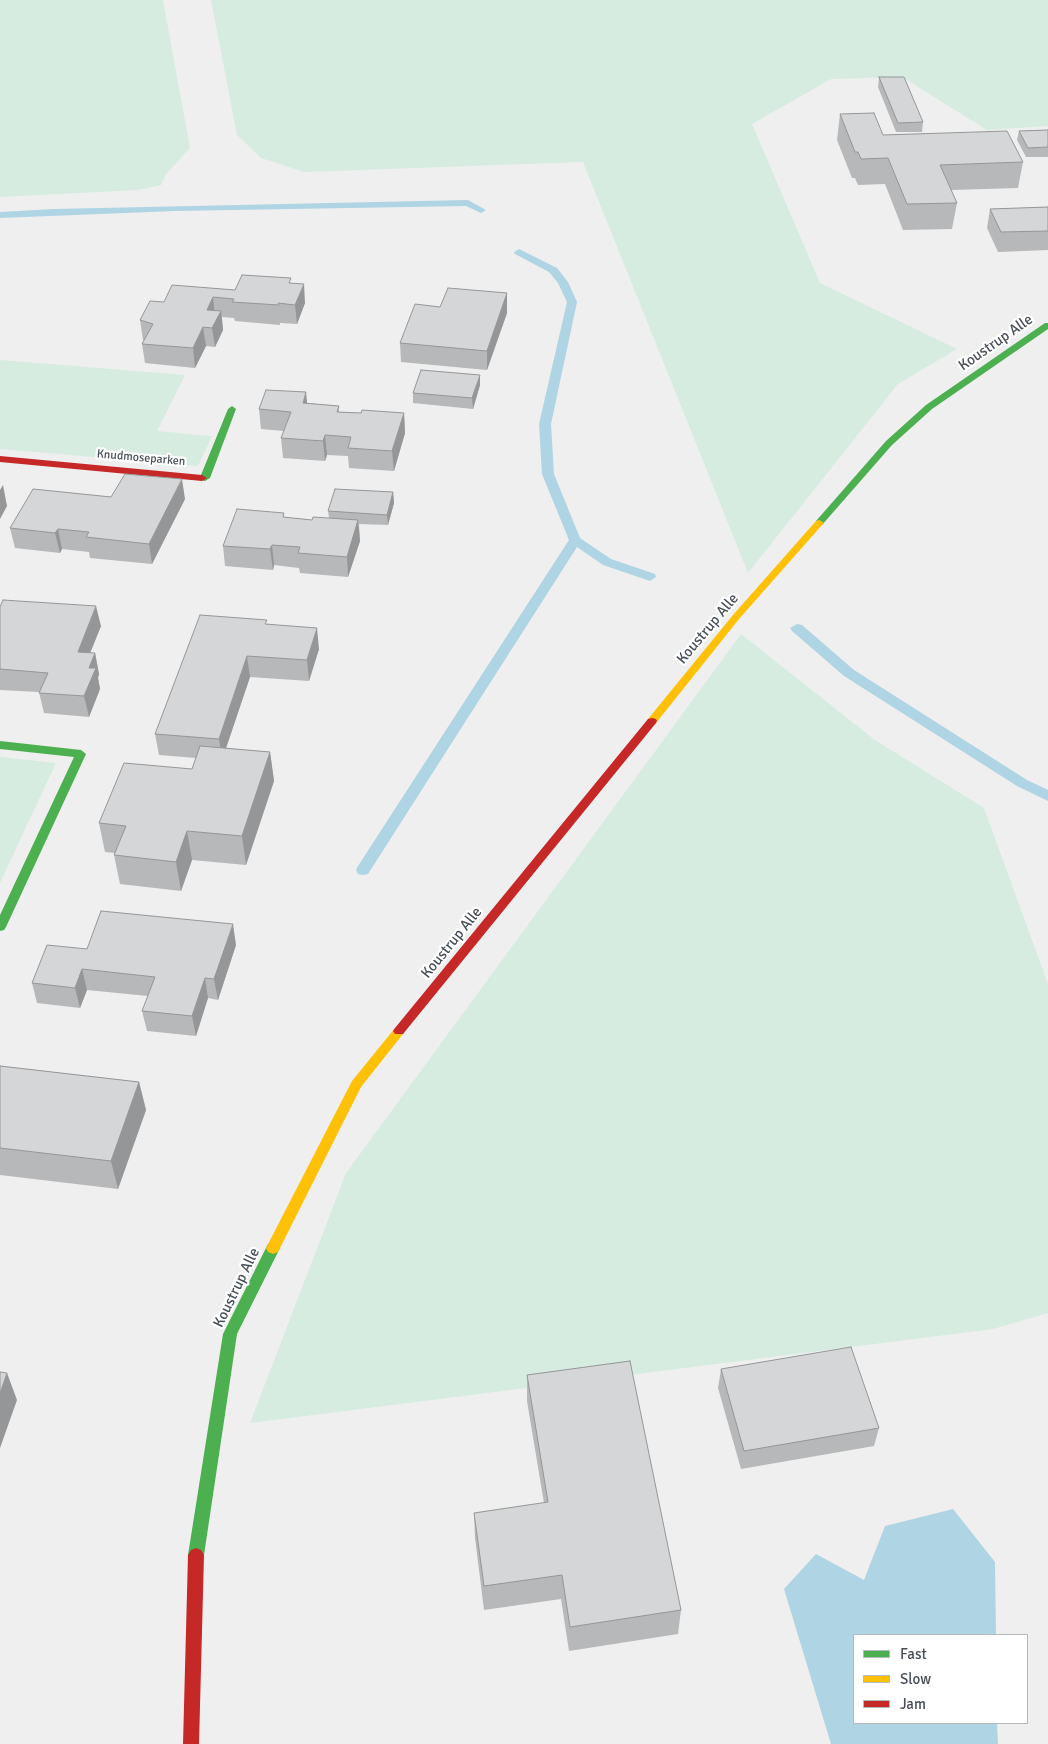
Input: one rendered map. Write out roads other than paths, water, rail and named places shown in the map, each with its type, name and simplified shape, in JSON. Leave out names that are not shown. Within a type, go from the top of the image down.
[{"type":"street","name":"Koustrup Alle","points":[[191,1744],[196,1546],[230,1334],[356,1084],[736,617],[889,443],[929,406],[1048,325]]},
{"type":"street","name":"Knudmoseparken","points":[[0,459],[205,478],[232,409]]},
{"type":"street","points":[[0,745],[81,754],[0,928]]},
{"type":"water","points":[[953,1509],[995,1562],[996,1634],[853,1634],[853,1724],[997,1724],[998,1744],[831,1744],[784,1589],[816,1554],[864,1580],[885,1526]]},
{"type":"waterway","points":[[0,215],[175,208],[468,203],[481,210]]},
{"type":"waterway","points":[[519,252],[553,270],[563,282],[572,302],[545,424],[548,474],[575,540]]},
{"type":"waterway","points":[[363,870],[575,540]]},
{"type":"waterway","points":[[575,540],[607,562],[650,577]]},
{"type":"waterway","points":[[797,628],[849,673],[1022,783],[1048,796]]}]
